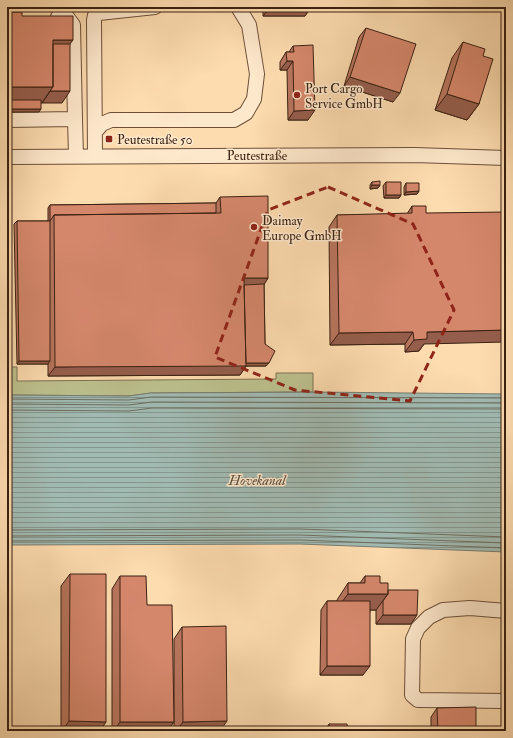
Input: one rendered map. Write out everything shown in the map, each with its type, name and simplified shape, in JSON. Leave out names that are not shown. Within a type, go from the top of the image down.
[{"type":"street","points":[[95,156],[95,16],[99,13],[155,7]]},
{"type":"street","points":[[95,132],[102,124],[111,120],[234,120],[246,113],[254,99],[257,74],[248,25],[238,7]]},
{"type":"street","points":[[45,17],[67,17],[73,25],[76,156]]},
{"type":"street","points":[[7,120],[75,119]]},
{"type":"street","name":"Peutestraße","points":[[7,156],[415,155],[506,158]]},
{"type":"street","points":[[506,611],[470,608],[443,610],[430,617],[418,628],[413,639],[412,695],[418,700],[506,701]]},
{"type":"highlighted area","points":[[328,187],[413,224],[454,310],[410,401],[295,390],[215,357],[268,210]]},
{"type":"green space","points":[[7,367],[17,367],[17,381],[276,379],[276,373],[313,373],[313,392],[151,393],[129,396],[7,395]]},
{"type":"water","name":"Hovekanal","points":[[313,392],[506,394],[506,552],[300,544],[7,545],[7,395],[129,396],[151,393]]},
{"type":"building","points":[[7,12],[22,12],[22,16],[73,16],[73,40],[53,40],[53,87],[7,87]]},
{"type":"building","points":[[366,28],[416,44],[400,93],[350,77]]},
{"type":"building","points":[[463,42],[485,49],[483,56],[493,59],[479,104],[447,94]]},
{"type":"building","points":[[53,44],[70,44],[70,91],[50,91],[53,87]]},
{"type":"building","points":[[313,45],[315,110],[294,111],[293,61],[287,61],[286,52],[294,52],[293,46]]},
{"type":"building","points":[[7,100],[41,100],[41,109],[7,109]]},
{"type":"building","points":[[380,181],[380,185],[372,185],[372,182]]},
{"type":"building","points":[[386,182],[401,182],[401,195],[386,195]]},
{"type":"building","points":[[406,183],[419,183],[419,191],[406,192]]},
{"type":"building","points":[[268,196],[268,278],[244,278],[246,366],[55,367],[54,215],[221,213],[220,197]]},
{"type":"building","points":[[216,203],[216,213],[54,215],[50,221],[50,205]]},
{"type":"building","points":[[412,206],[426,206],[426,213],[506,212],[506,330],[427,332],[427,339],[414,340],[413,332],[339,333],[337,215],[412,213]]},
{"type":"building","points":[[17,221],[50,221],[50,361],[19,361]]},
{"type":"building","points":[[264,284],[265,344],[275,351],[269,363],[246,363],[244,285]]},
{"type":"building","points":[[70,574],[106,574],[106,722],[69,721]]},
{"type":"building","points":[[120,576],[146,576],[147,605],[172,605],[174,722],[120,722]]},
{"type":"building","points":[[365,576],[380,576],[380,583],[388,583],[388,594],[348,594],[348,583],[365,583]]},
{"type":"building","points":[[388,590],[418,590],[417,615],[383,615],[383,601],[388,594]]},
{"type":"building","points":[[327,601],[370,601],[370,666],[327,666]]},
{"type":"building","points":[[226,626],[227,721],[183,722],[182,627]]},
{"type":"building","points":[[476,707],[476,731],[438,731],[437,708]]},
{"type":"building","points":[[329,724],[347,724],[348,731],[330,731]]},
{"type":"building","points":[[368,730],[368,731],[355,731]]},
{"type":"place","name":"Port Cargo Service GmbH","points":[[297,95]]},
{"type":"place","name":"Peutestraße 50","points":[[109,139]]},
{"type":"place","name":"Daimay Europe GmbH","points":[[254,227]]}]
